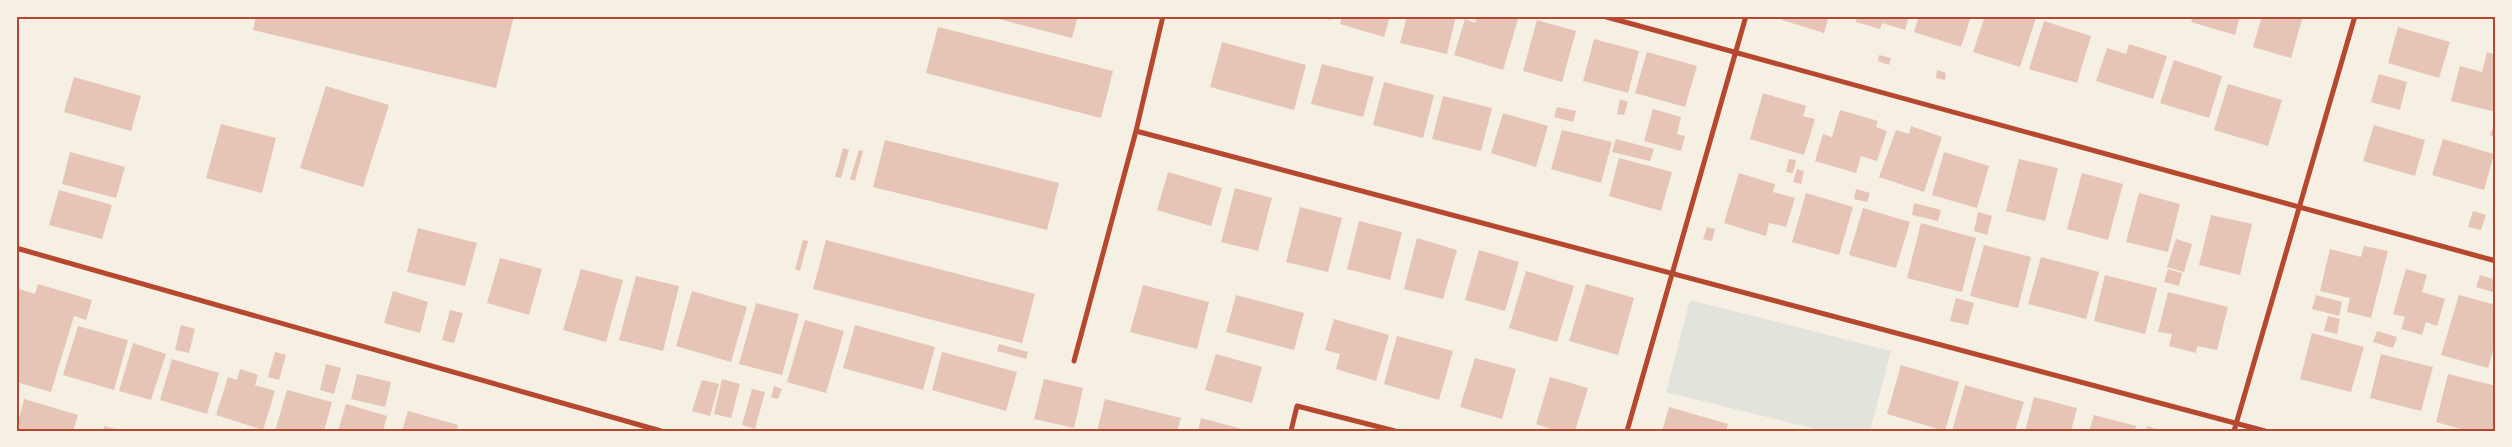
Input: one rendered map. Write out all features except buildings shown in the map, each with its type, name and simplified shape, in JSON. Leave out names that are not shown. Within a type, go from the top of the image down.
[{"type":"street","points":[[1074,361],[1136,132],[1162,16]]},
{"type":"street","points":[[1603,16],[1735,54],[2496,261]]},
{"type":"street","points":[[1627,431],[1746,16]]},
{"type":"street","points":[[2234,431],[2355,16]]},
{"type":"street","points":[[1136,132],[2265,431]]},
{"type":"street","points":[[16,248],[661,431]]},
{"type":"street","points":[[1291,431],[1297,406],[1395,431]]},
{"type":"shaded area","points":[[1690,300],[1891,351],[1870,431],[1823,431],[1666,392]]}]
